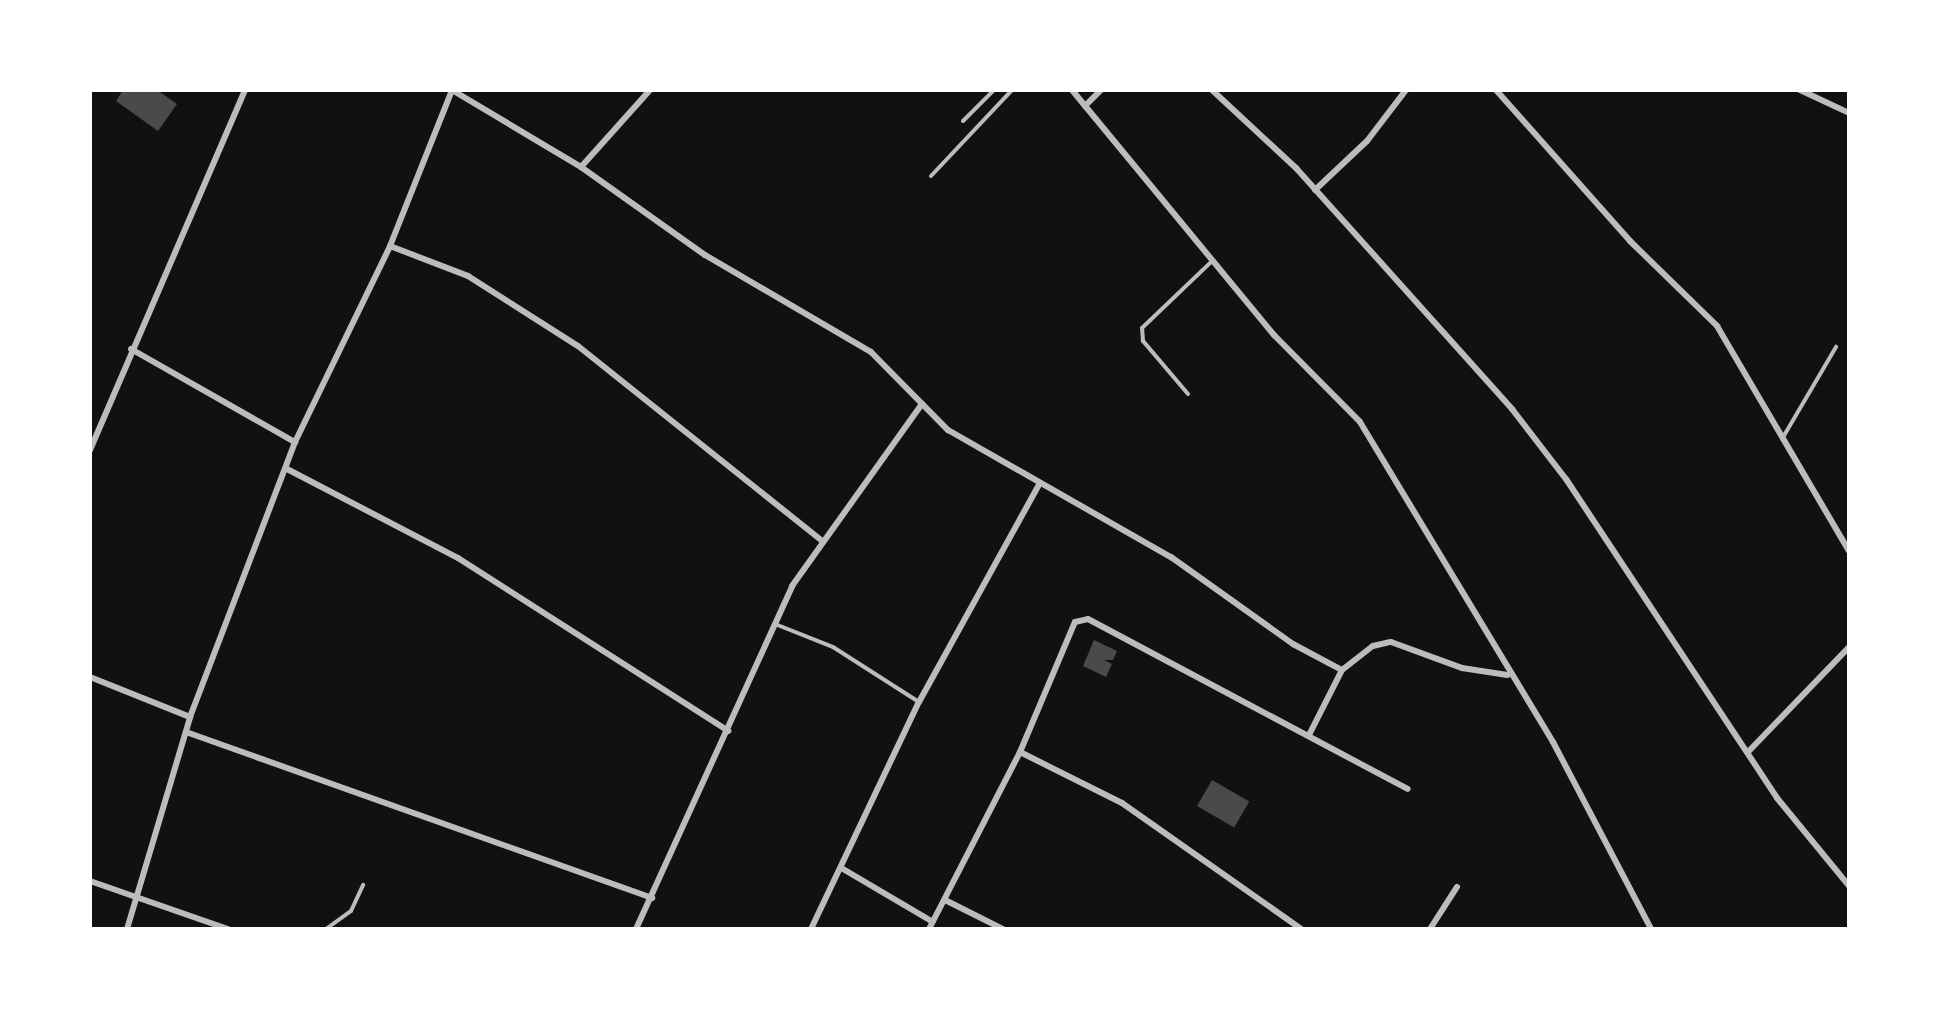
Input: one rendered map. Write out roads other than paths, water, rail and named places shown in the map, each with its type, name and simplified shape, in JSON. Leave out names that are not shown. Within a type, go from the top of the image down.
[{"type":"street","points":[[90,450],[244,90]]},
{"type":"street","points":[[126,929],[190,717],[295,442],[390,246],[452,90],[581,166],[705,255],[871,352],[948,430],[1038,486],[1170,557],[1293,644],[1342,670]]},
{"type":"street","points":[[581,166],[650,90]]},
{"type":"street","points":[[1072,90],[1212,262],[1360,422],[1561,758],[1651,929]]},
{"type":"street","points":[[1085,106],[1101,90]]},
{"type":"street","points":[[1212,90],[1315,190],[1534,437],[1748,752],[1849,886]]},
{"type":"street","points":[[1315,190],[1367,141],[1406,90]]},
{"type":"street","points":[[1496,90],[1630,241],[1717,326],[1849,551]]},
{"type":"street","points":[[1800,90],[1849,113]]},
{"type":"street","points":[[390,246],[468,276],[528,312],[631,384],[821,540]]},
{"type":"street","points":[[131,349],[295,442]]},
{"type":"street","points":[[636,929],[775,624],[821,540],[922,404]]},
{"type":"street","points":[[287,469],[458,558],[728,732]]},
{"type":"street","points":[[811,929],[843,869],[919,702],[1038,486]]},
{"type":"street","points":[[843,869],[931,925],[1020,752],[1075,622],[1088,619],[1408,789]]},
{"type":"street","points":[[1309,736],[1342,670],[1360,652],[1391,642],[1462,668],[1508,675]]},
{"type":"street","points":[[1748,752],[1849,646]]},
{"type":"street","points":[[90,677],[190,717]]},
{"type":"street","points":[[186,732],[652,898]]},
{"type":"street","points":[[1020,752],[1137,812],[1300,929]]},
{"type":"street","points":[[90,881],[228,929]]},
{"type":"street","points":[[1430,929],[1457,888]]},
{"type":"street","points":[[945,900],[1003,929]]},
{"type":"lane","points":[[962,121],[994,90]]},
{"type":"lane","points":[[931,176],[1012,90]]},
{"type":"lane","points":[[1188,394],[1143,340],[1142,328],[1212,262]]},
{"type":"lane","points":[[1782,439],[1836,347]]},
{"type":"lane","points":[[775,624],[833,646],[919,702]]},
{"type":"lane","points":[[326,929],[351,912],[362,885]]}]
